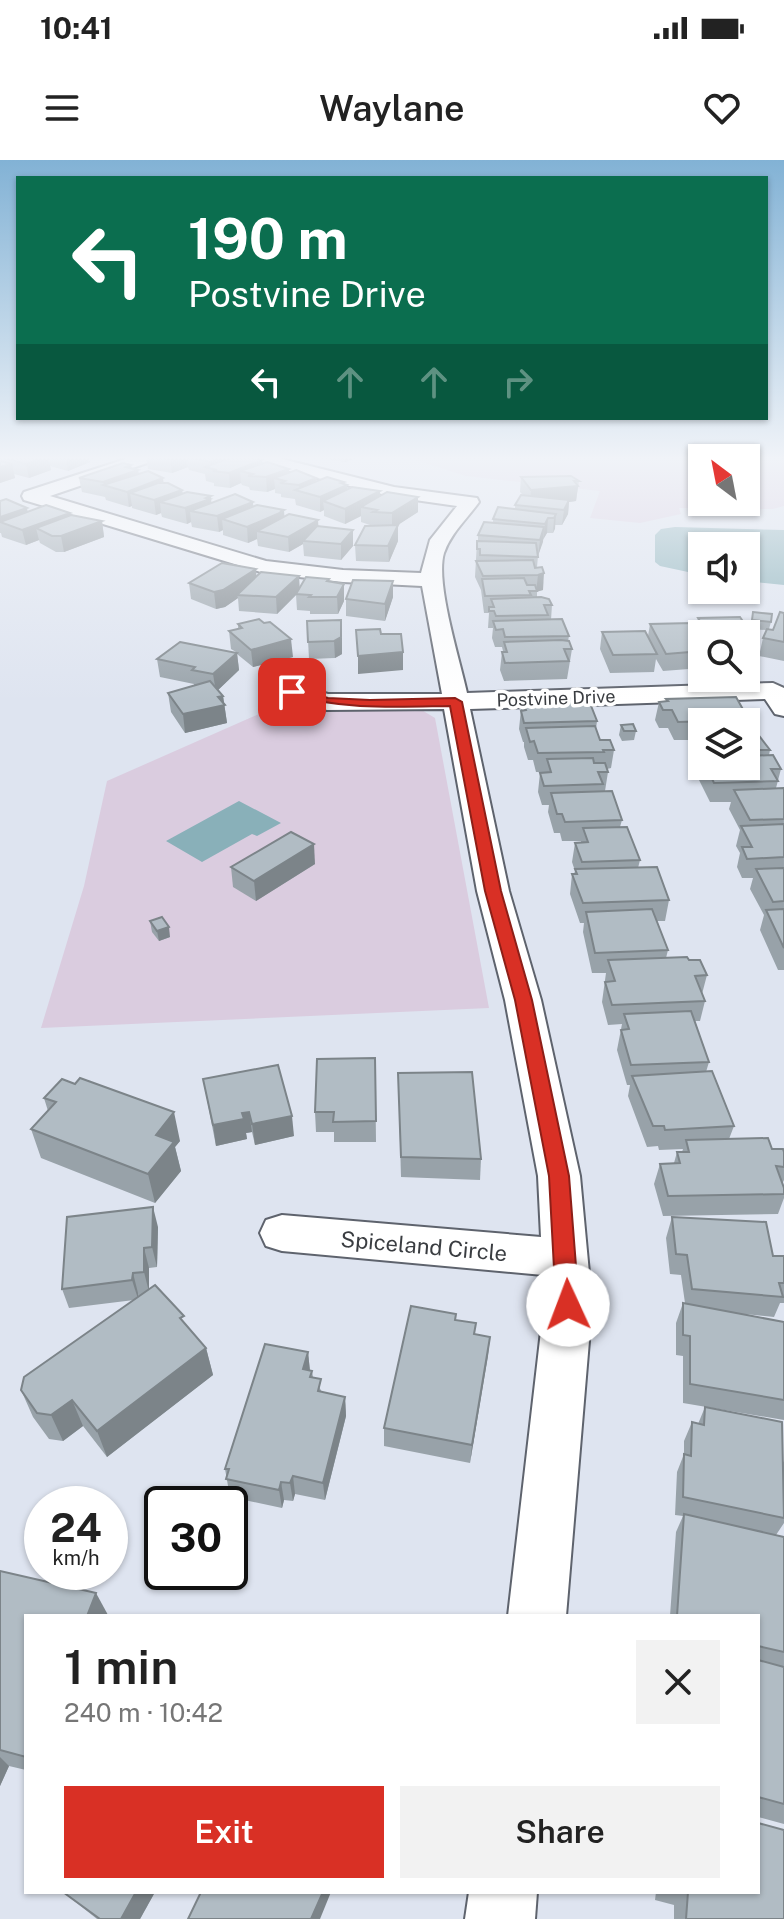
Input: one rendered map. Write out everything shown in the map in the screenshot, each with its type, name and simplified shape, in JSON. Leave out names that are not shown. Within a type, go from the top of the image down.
[{"type":"street","points":[[169,538],[264,567],[343,576],[429,580]]},
{"type":"street","points":[[443,538],[435,548],[429,580],[493,891],[523,1000],[559,1176],[568,1305],[537,1614]]},
{"type":"street","name":"Postvine Drive","points":[[292,692],[327,702],[370,704],[779,700]]},
{"type":"street","name":"Spiceland Circle","points":[[282,1233],[566,1258]]},
{"type":"street","points":[[500,1919],[503,1894]]},
{"type":"shaded area","points":[[420,709],[435,718],[489,1008],[41,1028],[84,886],[107,781],[268,710],[291,713]]},
{"type":"water","points":[[655,538],[688,538],[688,572],[655,562]]},
{"type":"water","points":[[760,538],[784,538],[784,585],[760,582]]},
{"type":"water","points":[[239,801],[281,823],[257,836],[252,834],[202,862],[166,841]]},
{"type":"building","points":[[306,538],[346,538],[341,544],[303,541]]},
{"type":"building","points":[[359,538],[392,538],[388,546],[355,545]]},
{"type":"building","points":[[477,541],[536,543],[538,557],[480,555]]},
{"type":"building","points":[[533,560],[535,568],[542,567],[544,573],[483,576],[476,561]]},
{"type":"building","points":[[222,563],[256,569],[223,590],[214,592],[189,583]]},
{"type":"building","points":[[261,572],[299,576],[276,597],[237,595]]},
{"type":"building","points":[[306,577],[344,584],[337,597],[296,594]]},
{"type":"building","points":[[524,578],[527,585],[535,585],[537,591],[529,591],[531,595],[485,596],[482,579]]},
{"type":"building","points":[[353,580],[393,581],[385,604],[346,599]]},
{"type":"building","points":[[491,599],[549,599],[552,605],[544,605],[548,615],[496,616],[494,611],[489,611],[489,607],[494,607]]},
{"type":"building","points":[[753,612],[772,614],[771,622],[752,620]]},
{"type":"building","points":[[780,612],[784,613],[784,642],[763,638],[767,629],[773,630]]},
{"type":"building","points":[[740,617],[742,620],[699,620]]},
{"type":"building","points":[[259,619],[264,623],[270,622],[291,639],[251,650],[229,631],[242,628],[238,624]]},
{"type":"building","points":[[562,619],[569,636],[505,637],[503,629],[496,630],[493,621]]},
{"type":"building","points":[[341,620],[341,637],[334,641],[308,642],[307,621]]},
{"type":"building","points":[[688,623],[688,652],[666,654],[650,624]]},
{"type":"building","points":[[380,629],[381,634],[401,634],[403,652],[358,656],[356,630]]},
{"type":"building","points":[[645,631],[657,654],[613,655],[602,632]]},
{"type":"building","points":[[569,641],[572,649],[564,649],[569,661],[505,663],[502,652],[507,652],[504,642]]},
{"type":"building","points":[[180,642],[237,653],[213,674],[157,659]]},
{"type":"building","points":[[210,681],[223,696],[218,697],[225,705],[183,714],[168,693]]},
{"type":"building","points":[[736,697],[742,708],[688,708],[688,722],[678,722],[672,710],[663,710],[659,702],[668,701],[666,699]]},
{"type":"building","points":[[588,698],[597,721],[524,723],[521,711],[526,710],[522,700]]},
{"type":"building","points":[[633,724],[636,731],[624,731],[621,725]]},
{"type":"building","points":[[595,726],[600,740],[610,740],[614,750],[538,753],[534,741],[530,742],[526,728]]},
{"type":"building","points":[[760,737],[770,750],[760,750]]},
{"type":"building","points":[[760,755],[773,755],[781,769],[771,769],[778,781],[714,783],[713,780],[760,780]]},
{"type":"building","points":[[593,758],[594,763],[605,763],[608,772],[598,772],[603,784],[544,786],[540,773],[551,772],[547,759]]},
{"type":"building","points":[[784,788],[784,819],[750,820],[734,790]]},
{"type":"building","points":[[612,791],[622,820],[565,822],[562,814],[557,814],[551,793]]},
{"type":"building","points":[[784,824],[784,857],[747,859],[742,847],[752,847],[741,826]]},
{"type":"building","points":[[627,827],[640,860],[582,862],[575,843],[588,842],[583,828]]},
{"type":"building","points":[[291,832],[314,844],[254,881],[231,867]]},
{"type":"building","points":[[657,867],[669,900],[583,903],[572,874],[577,874],[575,869]]},
{"type":"building","points":[[784,868],[784,901],[773,902],[756,869]]},
{"type":"building","points":[[652,909],[668,950],[595,953],[586,912]]},
{"type":"building","points":[[784,909],[784,948],[766,910]]},
{"type":"building","points":[[162,917],[169,927],[157,931],[150,921]]},
{"type":"building","points":[[687,957],[689,960],[700,960],[707,975],[695,976],[705,1001],[612,1005],[605,982],[615,981],[608,960]]},
{"type":"building","points":[[691,1011],[709,1062],[631,1065],[621,1030],[629,1029],[624,1014]]},
{"type":"building","points":[[375,1058],[376,1121],[333,1122],[334,1112],[315,1112],[317,1059]]},
{"type":"building","points":[[278,1065],[292,1116],[252,1124],[249,1112],[242,1113],[244,1119],[213,1125],[203,1079]]},
{"type":"building","points":[[712,1071],[734,1126],[665,1130],[664,1126],[653,1126],[632,1076]]},
{"type":"building","points":[[472,1072],[481,1159],[401,1157],[398,1073]]},
{"type":"building","points":[[80,1078],[174,1112],[156,1135],[174,1142],[148,1174],[31,1129],[56,1102],[44,1098],[62,1079],[75,1084]]},
{"type":"building","points":[[768,1138],[772,1149],[783,1149],[784,1152],[784,1167],[776,1166],[784,1194],[668,1196],[660,1164],[680,1163],[677,1152],[689,1152],[686,1140]]},
{"type":"building","points":[[153,1207],[152,1247],[144,1248],[144,1272],[133,1273],[132,1280],[62,1289],[67,1217]]},
{"type":"building","points":[[672,1217],[766,1222],[773,1256],[784,1256],[784,1283],[779,1283],[783,1297],[692,1289],[687,1255],[676,1254]]},
{"type":"building","points":[[155,1285],[184,1316],[180,1318],[206,1348],[97,1431],[72,1400],[51,1415],[37,1413],[21,1390],[24,1377]]},
{"type":"building","points":[[683,1303],[784,1322],[784,1400],[690,1384],[690,1336],[683,1335]]},
{"type":"building","points":[[411,1306],[456,1314],[455,1320],[476,1323],[474,1334],[490,1337],[472,1445],[384,1428]]},
{"type":"building","points":[[265,1344],[308,1352],[303,1369],[312,1371],[310,1377],[321,1379],[318,1391],[345,1397],[323,1483],[293,1476],[290,1483],[281,1482],[279,1490],[226,1479],[229,1469],[225,1469]]},
{"type":"building","points":[[705,1407],[782,1422],[784,1518],[683,1497],[684,1454],[691,1456],[692,1422],[704,1425]]},
{"type":"building","points":[[684,1514],[784,1537],[784,1652],[760,1646],[760,1614],[677,1614]]},
{"type":"building","points":[[0,1571],[24,1576],[24,1590],[83,1590],[96,1593],[88,1614],[24,1614],[24,1756],[0,1750]]},
{"type":"building","points":[[760,1661],[784,1667],[784,1804],[760,1798]]},
{"type":"building","points":[[760,1824],[784,1830],[784,1919],[686,1919],[688,1894],[760,1894]]},
{"type":"building","points":[[66,1894],[135,1894],[121,1919],[100,1919]]},
{"type":"building","points":[[200,1894],[322,1894],[311,1919],[188,1919]]},
{"type":"route","points":[[292,692],[327,702],[455,702],[493,891],[523,1000],[559,1176],[568,1305]]}]
